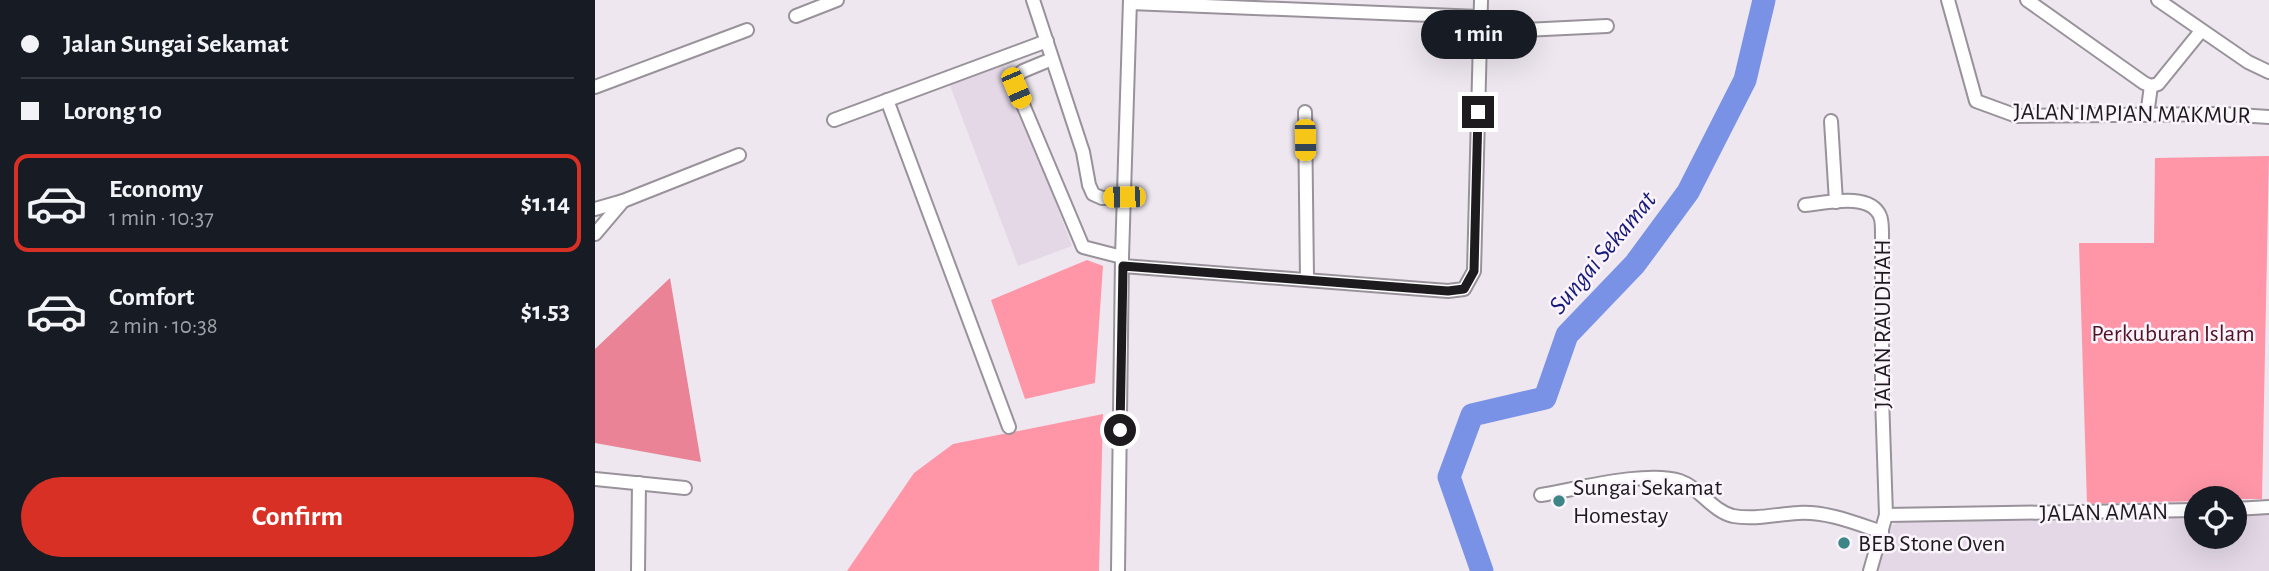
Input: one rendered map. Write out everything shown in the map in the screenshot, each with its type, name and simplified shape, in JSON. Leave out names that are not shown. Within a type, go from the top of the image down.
[{"type":"street","points":[[796,16],[837,0]]},
{"type":"street","points":[[1033,0],[1083,152],[1089,186],[1093,194],[1102,198],[1124,197]]},
{"type":"street","points":[[1052,59],[1023,71],[1014,78],[1083,247],[1123,262],[1448,291],[1464,289],[1474,271],[1481,0]]},
{"type":"street","name":"JALAN IMPIAN MAKMUR","points":[[1948,0],[1976,101],[2017,116],[2223,114],[2269,117]]},
{"type":"street","points":[[2027,0],[2151,86],[2158,84],[2201,31]]},
{"type":"street","points":[[2158,0],[2248,62],[2269,72]]},
{"type":"street","points":[[1118,571],[1130,2],[1480,17]]},
{"type":"street","points":[[1480,32],[1607,26]]},
{"type":"street","points":[[595,87],[747,30]]},
{"type":"street","points":[[834,120],[1047,41]]},
{"type":"street","points":[[2147,115],[2151,86]]},
{"type":"street","points":[[887,100],[1009,427]]},
{"type":"street","points":[[1305,112],[1307,279]]},
{"type":"street","points":[[1831,121],[1836,202]]},
{"type":"street","points":[[595,209],[623,201],[739,155]]},
{"type":"street","name":"JALAN RAUDHAH","points":[[1805,205],[1861,200],[1872,206],[1880,215],[1886,514]]},
{"type":"street","points":[[595,234],[623,201]]},
{"type":"street","points":[[1541,495],[1640,478],[1664,477],[1682,482],[1731,516],[1750,518],[1812,513],[1846,520],[1882,532]]},
{"type":"street","points":[[595,479],[685,488]]},
{"type":"street","points":[[638,571],[639,484]]},
{"type":"street","points":[[2247,508],[2269,507]]},
{"type":"street","name":"JALAN AMAN","points":[[1886,514],[2184,510]]},
{"type":"street","points":[[1870,571],[1886,514]]},
{"type":"shaded area","points":[[1002,62],[1072,246],[1018,266],[949,83]]},
{"type":"shaded area","points":[[670,278],[701,462],[595,443],[595,349]]},
{"type":"shaded area","points":[[2247,512],[2269,512],[2269,571],[1876,571],[1886,535],[1893,525],[1902,519],[2184,513],[2184,549],[2247,549]]},
{"type":"green space","name":"Perkuburan Islam","points":[[2269,156],[2262,499],[2247,499],[2247,486],[2184,486],[2184,501],[2087,504],[2079,243],[2154,243],[2155,158]]},
{"type":"green space","points":[[1087,260],[1103,266],[1095,383],[1025,399],[991,300]]},
{"type":"green space","points":[[1103,414],[1099,571],[847,571],[914,473],[953,444]]},
{"type":"waterway","name":"Sungai Sekamat","points":[[1482,571],[1449,477],[1472,415],[1545,398],[1567,335],[1635,264],[1688,192],[1745,80],[1764,0]]},
{"type":"place","name":"Sungai Sekamat Homestay","points":[[1559,501]]},
{"type":"place","name":"BEB Stone Oven","points":[[1844,543]]},
{"type":"route","points":[[1120,430],[1123,266],[1448,291],[1464,289],[1474,271],[1478,112]]}]
